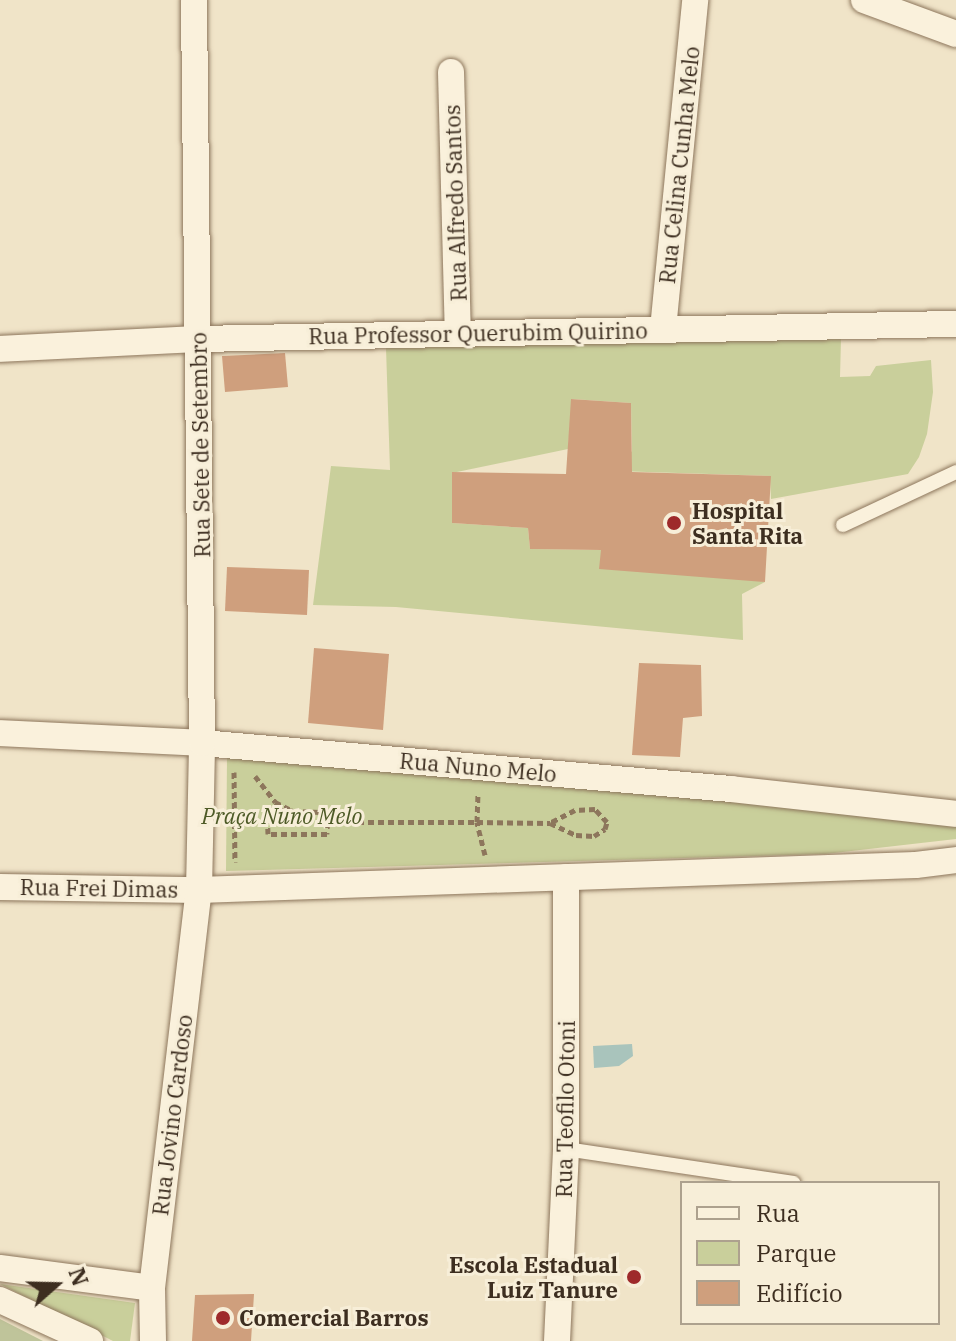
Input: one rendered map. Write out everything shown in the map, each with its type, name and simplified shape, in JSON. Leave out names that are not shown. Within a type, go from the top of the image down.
[{"type":"street","name":"Rua Sete de Setembro","points":[[194,0],[202,743],[199,890]]},
{"type":"street","name":"Rua Celina Cunha Melo","points":[[663,329],[695,0]]},
{"type":"street","points":[[864,0],[956,34]]},
{"type":"street","name":"Rua Alfredo Santos","points":[[451,72],[458,333]]},
{"type":"street","name":"Rua Professor Querubim Quirino","points":[[0,349],[199,339],[956,324]]},
{"type":"street","name":"Rua Nuno Melo","points":[[0,733],[202,743],[731,789],[956,814]]},
{"type":"street","points":[[199,890],[916,865],[956,860]]},
{"type":"street","name":"Rua Teofilo Otoni","points":[[557,1341],[566,1149],[566,877]]},
{"type":"street","name":"Rua Frei Dimas","points":[[0,887],[199,890]]},
{"type":"street","name":"Rua Jovino Cardoso","points":[[153,1341],[152,1288],[199,890]]},
{"type":"street","points":[[0,1268],[152,1288]]},
{"type":"street","points":[[0,1300],[90,1341]]},
{"type":"lane","points":[[843,525],[956,472]]},
{"type":"lane","points":[[956,806],[956,814]]},
{"type":"lane","points":[[566,1149],[780,1181]]},
{"type":"path","points":[[249,768],[275,802],[293,811]]},
{"type":"path","points":[[479,782],[477,822],[486,856]]},
{"type":"path","points":[[267,809],[293,811],[328,812],[327,834],[268,834],[267,809]]},
{"type":"path","points":[[328,822],[550,823],[576,835],[594,836],[605,829],[607,822],[595,809],[575,810],[550,823]]},
{"type":"green space","name":"Hospital Santa Rita","points":[[841,339],[840,377],[870,376],[876,366],[931,360],[933,392],[927,434],[919,457],[908,474],[771,499],[770,476],[616,471],[632,451],[631,403],[572,399],[568,449],[452,473],[452,523],[528,528],[530,549],[601,550],[765,582],[742,594],[743,640],[396,607],[313,605],[331,466],[390,470],[386,348]]},
{"type":"green space","name":"Praça Nuno Melo","points":[[227,758],[859,810],[956,825],[956,839],[825,854],[226,871]]},
{"type":"green space","points":[[0,1284],[135,1303],[130,1341],[113,1341]]},
{"type":"green space","points":[[0,1319],[43,1341],[0,1341]]},
{"type":"water","points":[[632,1044],[633,1056],[619,1066],[594,1068],[593,1046]]},
{"type":"building","points":[[285,353],[288,387],[225,392],[222,356]]},
{"type":"building","points":[[571,399],[631,403],[632,472],[771,476],[765,582],[599,569],[601,550],[530,549],[528,528],[452,523],[452,472],[566,474]]},
{"type":"building","points":[[227,567],[309,570],[307,615],[225,611]]},
{"type":"building","points":[[314,648],[389,654],[383,730],[308,723]]},
{"type":"building","points":[[639,663],[701,665],[702,716],[683,718],[680,757],[632,755]]},
{"type":"building","name":"Comercial Barros","points":[[254,1294],[251,1341],[192,1341],[195,1295]]},
{"type":"place","name":"Hospital Santa Rita","points":[[674,523]]},
{"type":"place","name":"Escola Estadual Luiz Tanure","points":[[634,1277]]},
{"type":"place","name":"Comercial Barros","points":[[223,1318]]}]
